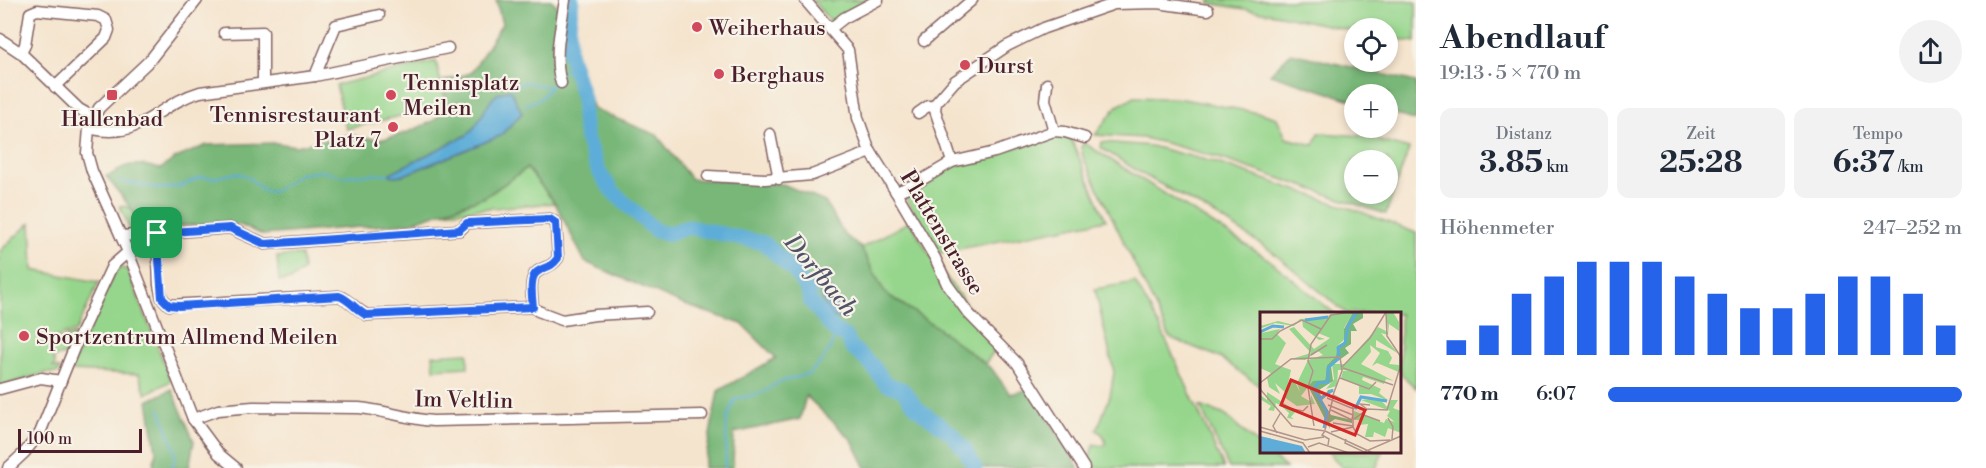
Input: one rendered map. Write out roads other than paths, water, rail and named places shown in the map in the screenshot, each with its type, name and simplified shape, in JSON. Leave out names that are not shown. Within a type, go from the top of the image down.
[{"type":"street","points":[[196,0],[150,60],[105,101],[93,117],[87,138],[88,159],[128,252],[193,419],[219,454],[236,468]]},
{"type":"street","points":[[561,83],[557,69],[565,0]]},
{"type":"street","name":"Plattenstrasse","points":[[805,0],[848,50],[860,127],[871,152],[897,192],[935,258],[947,284],[968,313],[1017,363],[1084,468]]},
{"type":"street","points":[[830,29],[844,18],[878,0]]},
{"type":"street","points":[[924,41],[972,0]]},
{"type":"street","points":[[934,107],[955,81],[1007,46],[1044,28],[1114,2],[1157,3],[1208,10]]},
{"type":"street","points":[[21,53],[25,45],[30,13],[37,10],[98,16],[106,20],[110,30],[106,38],[55,87]]},
{"type":"street","points":[[315,76],[336,25],[379,15]]},
{"type":"street","points":[[224,33],[263,32],[263,83]]},
{"type":"street","points":[[0,39],[21,53],[79,109],[93,117]]},
{"type":"street","points":[[89,128],[105,131],[135,128],[187,96],[315,76],[448,48]]},
{"type":"street","points":[[1047,84],[1045,100],[1054,131]]},
{"type":"street","points":[[918,113],[928,106],[934,107]]},
{"type":"street","points":[[934,107],[952,162]]},
{"type":"street","points":[[897,192],[952,162],[995,152],[1054,131],[1085,138]]},
{"type":"street","points":[[770,134],[779,179]]},
{"type":"street","points":[[708,176],[779,179],[812,175],[871,152]]},
{"type":"street","points":[[121,236],[230,228],[265,244],[459,230],[467,223],[550,219],[556,223],[558,258],[552,266],[537,271],[533,276],[533,307]]},
{"type":"street","points":[[157,233],[162,298],[169,305],[339,296],[347,298],[359,312],[366,315],[533,307],[562,320],[595,315],[647,312]]},
{"type":"street","points":[[8,468],[26,452],[40,433],[74,348],[112,266],[128,252]]},
{"type":"street","points":[[0,389],[48,377],[61,381]]},
{"type":"street","name":"Im Veltlin","points":[[193,419],[218,410],[253,407],[359,408],[415,420],[432,421],[702,415]]},
{"type":"water","points":[[510,89],[522,113],[500,136],[404,175],[388,174],[467,135],[496,95]]},
{"type":"water","points":[[823,281],[829,287],[842,314],[840,319],[828,311],[823,301],[818,285]]},
{"type":"waterway","name":"Dorfbach","points":[[572,0],[569,52],[583,98],[586,138],[599,172],[614,193],[656,231],[667,234],[689,227],[764,243],[794,271],[808,291],[811,302],[834,330],[846,337],[852,348],[872,365],[885,383],[903,390],[917,408],[952,434],[966,451],[975,468]]},
{"type":"waterway","points":[[562,73],[572,64]]},
{"type":"waterway","points":[[525,105],[541,98],[557,80]]},
{"type":"waterway","points":[[510,88],[526,82],[550,87]]},
{"type":"waterway","points":[[120,181],[167,188],[181,186],[201,177],[214,178],[236,173],[247,176],[264,191],[273,192],[300,174],[324,171],[344,177],[389,174]]},
{"type":"waterway","points":[[725,468],[727,418],[735,399],[762,393],[779,382],[809,374],[821,362],[832,345],[834,330]]},
{"type":"waterway","points":[[160,409],[176,453],[172,468]]},
{"type":"place","name":"Weiherhaus","points":[[697,27]]},
{"type":"place","name":"Durst","points":[[965,65]]},
{"type":"place","name":"Berghaus","points":[[719,74]]},
{"type":"place","name":"Hallenbad","points":[[112,95]]},
{"type":"place","name":"Tennisplatz Meilen","points":[[391,95]]},
{"type":"place","name":"Tennisrestaurant Platz 7","points":[[393,127]]},
{"type":"place","name":"Sportzentrum Allmend Meilen","points":[[24,336]]}]
